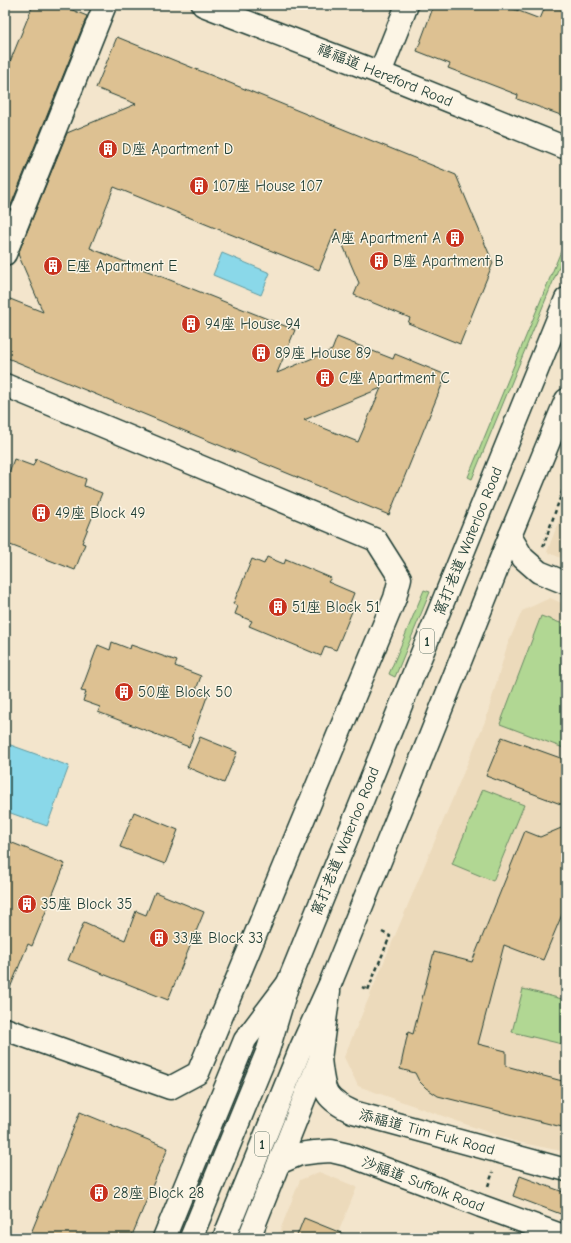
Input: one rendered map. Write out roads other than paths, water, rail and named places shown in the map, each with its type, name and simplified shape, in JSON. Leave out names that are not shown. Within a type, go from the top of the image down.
[{"type":"main road","points":[[5,254],[105,5]]},
{"type":"main road","name":"禧福道 Hereford Road","points":[[203,5],[380,73],[566,148]]},
{"type":"main road","points":[[380,73],[407,5]]},
{"type":"main road","name":"窩打老道 Waterloo Road","points":[[191,1238],[268,1050],[288,982],[566,299]]},
{"type":"main road","points":[[5,385],[376,540],[400,578],[395,598],[198,1073],[170,1088],[5,1029]]},
{"type":"main road","name":"1","points":[[224,1238],[300,1050],[330,984],[417,771],[510,536],[566,400]]},
{"type":"main road","points":[[510,536],[523,558],[528,563],[539,572],[566,583]]},
{"type":"main road","name":"窩打老道 Waterloo Road","points":[[164,1238],[245,1040],[288,982]]},
{"type":"main road","points":[[249,1238],[320,1059],[330,984]]},
{"type":"main road","name":"添福道 Tim Fuk Road","points":[[320,1059],[324,1087],[329,1097],[340,1106],[353,1112],[566,1170]]},
{"type":"main road","name":"沙福道 Suffolk Road","points":[[279,1163],[300,1154],[315,1152],[331,1151],[348,1155],[566,1237]]},
{"type":"water","points":[[222,253],[270,273],[261,295],[213,275]]},
{"type":"water","points":[[5,743],[69,766],[47,826],[5,811]]},
{"type":"place","name":"D座 Apartment D","points":[[108,149]]},
{"type":"place","name":"107座 House 107","points":[[199,186]]},
{"type":"place","name":"A座 Apartment A","points":[[455,238]]},
{"type":"place","name":"B座 Apartment B","points":[[379,261]]},
{"type":"place","name":"E座 Apartment E","points":[[53,266]]},
{"type":"place","name":"94座 House 94","points":[[191,324]]},
{"type":"place","name":"89座 House 89","points":[[261,353]]},
{"type":"place","name":"C座 Apartment C","points":[[325,378]]},
{"type":"place","name":"49座 Block 49","points":[[41,513]]},
{"type":"place","name":"51座 Block 51","points":[[278,607]]},
{"type":"place","name":"50座 Block 50","points":[[124,692]]},
{"type":"place","name":"35座 Block 35","points":[[27,904]]},
{"type":"place","name":"33座 Block 33","points":[[159,938]]},
{"type":"place","name":"28座 Block 28","points":[[99,1193]]}]
